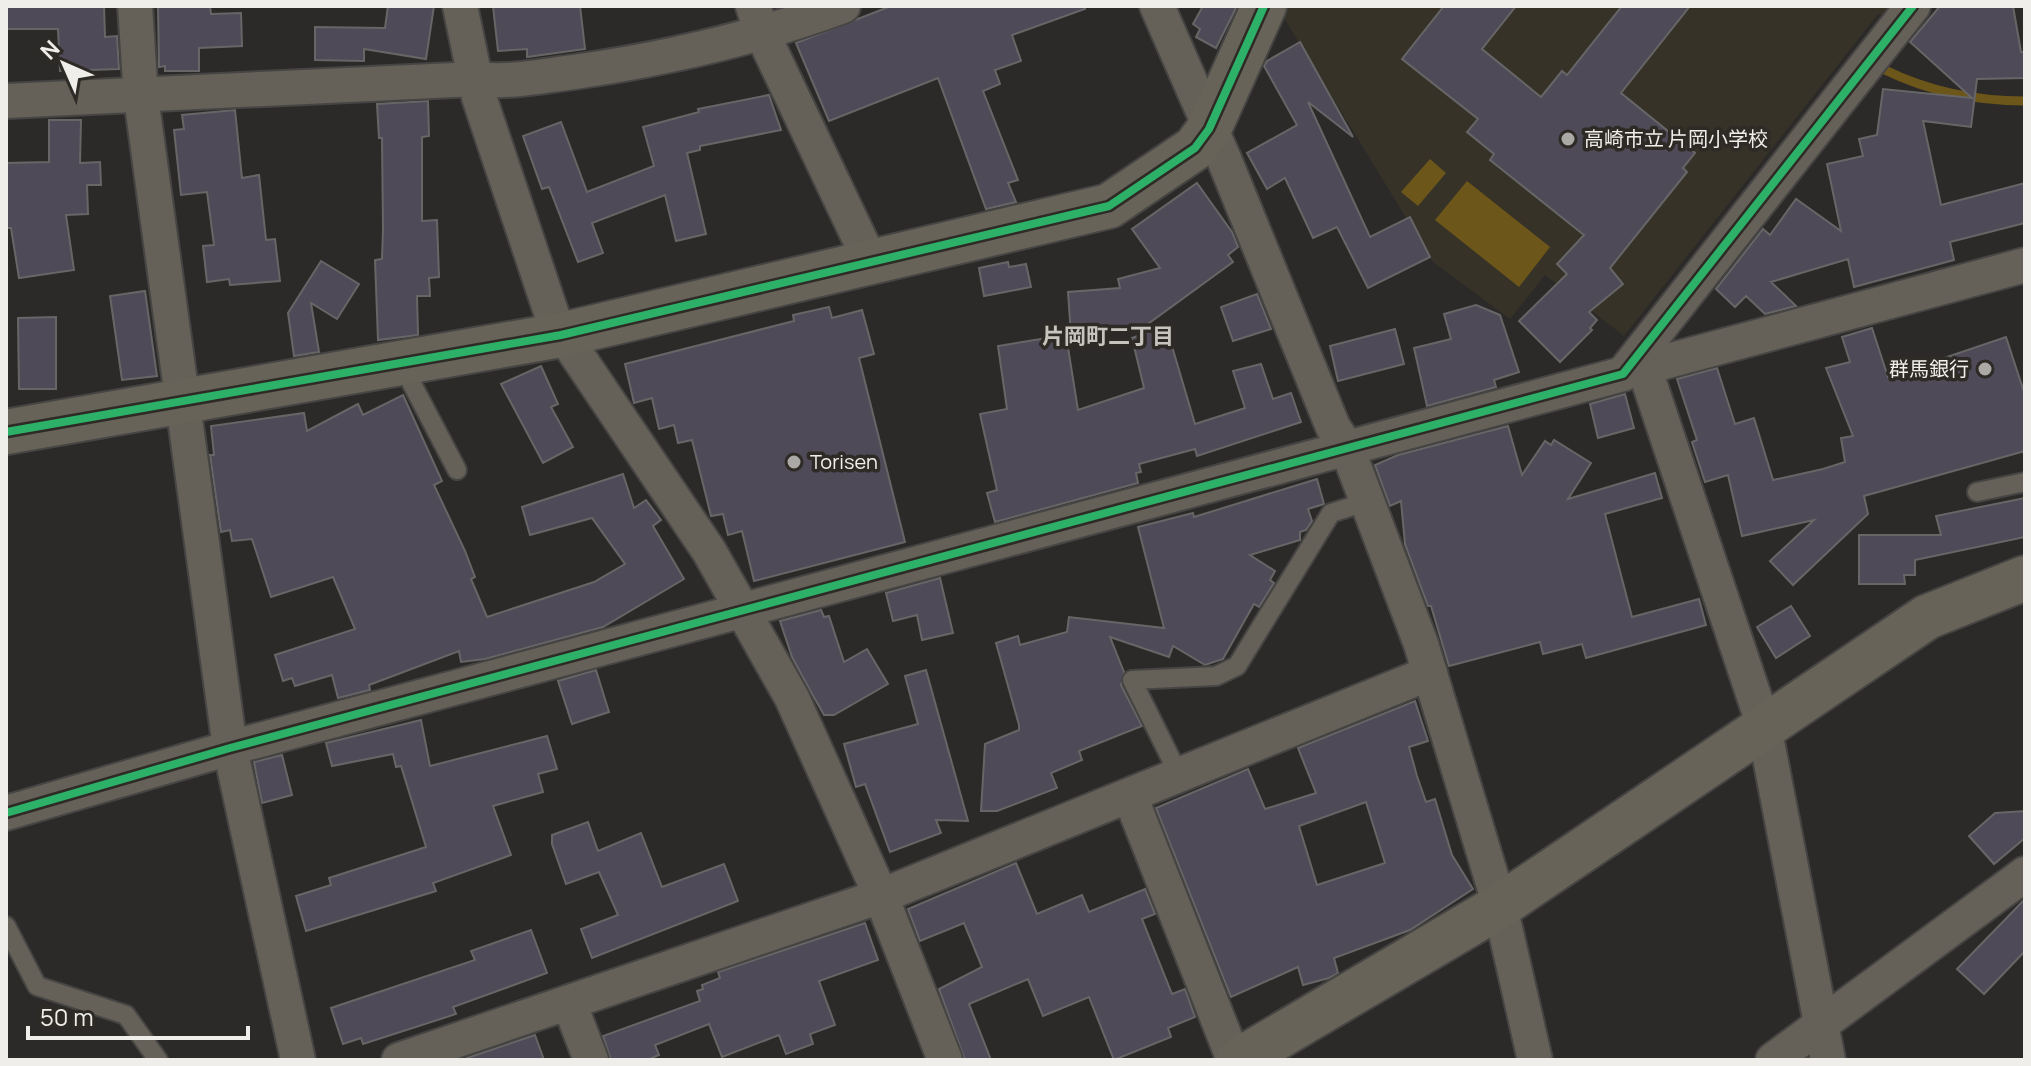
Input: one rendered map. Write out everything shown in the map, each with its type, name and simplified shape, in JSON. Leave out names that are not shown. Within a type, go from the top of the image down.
[{"type":"street","points":[[135,6],[141,97],[230,748],[298,1060]]},
{"type":"street","points":[[460,6],[476,79],[545,302],[561,335],[709,551],[804,722],[881,896],[945,1060]]},
{"type":"street","points":[[6,101],[476,79],[503,82],[630,64],[758,20],[843,6]]},
{"type":"street","points":[[1157,6],[1224,159],[1333,427],[1347,448],[1430,673],[1500,906],[1535,1060]]},
{"type":"street","points":[[6,432],[561,335],[1109,206],[1195,148],[1209,129],[1264,6]]},
{"type":"street","points":[[1634,370],[1913,6]]},
{"type":"street","points":[[758,20],[871,263]]},
{"type":"street","points":[[6,813],[230,748],[2025,265]]},
{"type":"street","points":[[1634,370],[1764,726],[1819,1026],[1828,1060]]},
{"type":"street","points":[[1130,796],[1236,1060],[1500,906],[1927,617],[2025,578]]},
{"type":"street","points":[[399,1060],[570,1005],[881,896],[1430,673]]},
{"type":"street","points":[[1773,1060],[2025,874]]},
{"type":"street","points":[[570,1005],[591,1060]]},
{"type":"lane","points":[[401,363],[457,470]]},
{"type":"lane","points":[[1977,492],[2025,482]]},
{"type":"lane","points":[[1179,775],[1132,680],[1216,676],[1237,666],[1331,513],[1366,502]]},
{"type":"lane","points":[[6,926],[37,986],[126,1015],[158,1060]]},
{"type":"shaded area","name":"高崎市立 片岡小学校","points":[[1284,6],[1897,6],[1888,16],[1878,14],[1624,336],[1545,275],[1510,319],[1433,262],[1281,13]]},
{"type":"shaded area","points":[[1430,159],[1446,173],[1418,206],[1401,192]]},
{"type":"shaded area","points":[[1467,181],[1550,247],[1519,287],[1435,220]]},
{"type":"building","points":[[6,6],[104,6],[105,37],[117,36],[119,69],[60,71],[58,29],[6,29]]},
{"type":"building","points":[[158,6],[210,6],[211,14],[241,13],[242,46],[199,48],[199,71],[165,71],[165,66],[159,67]]},
{"type":"building","points":[[388,6],[434,6],[426,59],[364,49],[364,61],[315,60],[315,27],[385,28]]},
{"type":"building","points":[[493,6],[580,6],[585,49],[527,57],[527,49],[498,51]]},
{"type":"building","points":[[891,6],[1084,6],[1085,9],[1012,35],[1021,61],[995,70],[1000,84],[983,91],[1018,180],[1008,183],[1016,202],[986,209],[938,78],[829,121],[796,43]]},
{"type":"building","points":[[1203,6],[1237,6],[1216,48],[1196,37],[1200,29],[1193,24]]},
{"type":"building","points":[[1444,6],[1516,6],[1482,49],[1541,97],[1562,71],[1567,75],[1622,6],[1690,6],[1621,93],[1695,153],[1683,168],[1687,172],[1610,268],[1623,284],[1589,312],[1597,320],[1590,328],[1592,330],[1560,362],[1519,321],[1567,274],[1557,264],[1584,235],[1490,160],[1494,154],[1467,132],[1478,119],[1402,59]]},
{"type":"building","points":[[1940,6],[2013,6],[2021,52],[2025,52],[2025,78],[1977,79],[1971,127],[1923,121],[1941,205],[2025,183],[2025,223],[1950,242],[1954,260],[1854,287],[1848,259],[1771,282],[1796,306],[1765,314],[1746,296],[1735,307],[1716,289],[1763,229],[1770,235],[1796,199],[1841,231],[1827,164],[1863,156],[1859,139],[1877,135],[1883,89],[1972,98],[1910,42]]},
{"type":"building","points":[[1300,42],[1353,137],[1308,102],[1370,237],[1410,217],[1430,257],[1368,288],[1337,227],[1313,238],[1285,178],[1267,189],[1247,153],[1297,125],[1264,66],[1267,61]]},
{"type":"building","points":[[769,95],[781,130],[700,146],[700,150],[687,153],[706,234],[676,241],[665,195],[592,223],[603,253],[578,262],[549,187],[542,189],[523,136],[561,122],[587,192],[654,166],[643,127],[699,112],[698,109]]},
{"type":"building","points":[[428,101],[429,136],[422,137],[422,221],[437,220],[439,277],[429,278],[430,296],[417,296],[418,335],[378,340],[375,260],[382,259],[383,230],[382,138],[379,138],[377,104]]},
{"type":"building","points":[[235,110],[242,178],[259,175],[266,240],[275,239],[280,281],[230,285],[229,279],[207,282],[203,246],[214,245],[207,192],[181,195],[174,130],[184,129],[182,115]]},
{"type":"building","points":[[49,120],[81,120],[80,163],[100,162],[101,185],[87,185],[88,214],[66,215],[74,270],[19,278],[11,228],[6,228],[6,163],[49,162]]},
{"type":"building","points":[[1197,183],[1232,232],[1238,247],[1228,255],[1233,262],[1141,329],[1071,335],[1068,292],[1120,288],[1118,279],[1160,268],[1132,229]]},
{"type":"building","points":[[321,261],[359,284],[337,319],[311,303],[319,352],[294,356],[288,313]]},
{"type":"building","points":[[1008,262],[1009,267],[1026,264],[1031,287],[984,296],[979,268]]},
{"type":"building","points":[[145,291],[157,376],[122,380],[110,296]]},
{"type":"building","points":[[1257,294],[1271,329],[1233,341],[1221,307]]},
{"type":"building","points":[[1476,305],[1500,315],[1519,372],[1494,380],[1496,387],[1427,406],[1414,348],[1451,339],[1444,314]]},
{"type":"building","points":[[829,307],[832,318],[862,310],[874,354],[859,358],[905,542],[754,581],[742,531],[728,535],[723,514],[711,516],[692,440],[678,443],[674,425],[659,429],[652,398],[634,403],[625,364],[794,321],[793,315]]},
{"type":"building","points":[[56,317],[56,389],[19,389],[18,318]]},
{"type":"building","points":[[1166,326],[1195,424],[1245,408],[1233,371],[1261,364],[1273,399],[1291,393],[1301,422],[1197,456],[1195,449],[1139,464],[1141,472],[1136,473],[1138,483],[995,522],[987,493],[997,490],[980,414],[1007,409],[998,346],[1066,335],[1078,410],[1144,388],[1132,338]]},
{"type":"building","points":[[1872,328],[1888,377],[2006,337],[2025,395],[2025,451],[1864,496],[1868,514],[1793,585],[1770,561],[1814,520],[1742,536],[1728,475],[1705,482],[1692,442],[1697,440],[1677,379],[1717,368],[1735,424],[1754,418],[1773,480],[1823,469],[1845,462],[1841,438],[1853,436],[1826,368],[1850,362],[1842,337]]},
{"type":"building","points":[[1395,329],[1404,364],[1338,381],[1330,346]]},
{"type":"building","points":[[541,366],[558,404],[551,407],[573,447],[543,463],[501,384]]},
{"type":"building","points":[[1625,394],[1634,428],[1598,438],[1590,404]]},
{"type":"building","points":[[403,395],[442,481],[434,485],[465,551],[475,577],[471,579],[487,617],[594,582],[625,564],[592,518],[530,535],[522,507],[623,474],[634,508],[646,500],[661,520],[653,526],[684,579],[603,627],[485,659],[461,662],[459,651],[369,685],[370,690],[338,698],[332,675],[295,686],[292,678],[283,681],[275,655],[355,629],[333,577],[271,597],[252,539],[232,541],[230,530],[221,532],[210,455],[214,455],[211,426],[304,413],[307,431],[358,404],[363,415]]},
{"type":"building","points":[[1508,426],[1522,475],[1545,441],[1551,445],[1554,440],[1591,463],[1568,499],[1655,473],[1662,498],[1605,514],[1632,617],[1699,599],[1706,625],[1586,658],[1582,644],[1543,654],[1540,642],[1449,666],[1431,606],[1428,606],[1405,544],[1401,501],[1390,506],[1375,465],[1398,455]]},
{"type":"building","points":[[1317,479],[1324,504],[1308,509],[1312,521],[1306,530],[1300,532],[1300,540],[1250,555],[1275,571],[1270,580],[1274,583],[1259,607],[1254,604],[1223,659],[1205,665],[1173,646],[1169,657],[1110,637],[1124,672],[1121,685],[1142,726],[1079,751],[1082,760],[1051,773],[1057,788],[997,811],[981,811],[985,744],[1019,730],[996,643],[1018,636],[1020,645],[1067,632],[1069,617],[1164,628],[1138,527],[1193,513],[1194,517]]},
{"type":"building","points":[[2025,498],[2025,537],[1915,560],[1915,575],[1904,575],[1905,584],[1859,584],[1859,535],[1941,535],[1936,516]]},
{"type":"building","points":[[940,578],[953,633],[922,640],[917,615],[893,621],[886,593]]},
{"type":"building","points":[[1791,606],[1810,636],[1776,658],[1757,627]]},
{"type":"building","points":[[821,610],[824,617],[829,616],[844,662],[867,649],[888,684],[834,715],[824,715],[792,657],[780,621]]},
{"type":"building","points":[[596,670],[609,712],[572,724],[558,681]]},
{"type":"building","points":[[926,670],[968,821],[936,820],[941,833],[890,852],[865,784],[856,787],[844,744],[918,724],[905,676]]},
{"type":"building","points":[[1415,701],[1428,741],[1409,747],[1417,776],[1426,802],[1435,799],[1452,855],[1473,889],[1410,930],[1334,958],[1338,973],[1329,978],[1303,985],[1298,967],[1231,997],[1156,808],[1248,769],[1265,809],[1316,793],[1298,748]],"holes":[[[1366,802],[1385,863],[1317,885],[1299,826]]]},
{"type":"building","points":[[421,720],[430,766],[547,736],[557,769],[538,774],[543,792],[493,806],[511,855],[433,883],[436,891],[306,931],[296,896],[331,885],[329,878],[426,847],[401,766],[396,767],[393,754],[332,766],[326,743]]},
{"type":"building","points":[[282,755],[292,795],[262,803],[254,762]]},
{"type":"building","points":[[2025,811],[2025,838],[1994,864],[1969,836],[1995,813]]},
{"type":"building","points":[[588,822],[598,851],[641,833],[662,887],[724,864],[738,901],[592,958],[581,929],[618,915],[599,872],[566,884],[552,844],[552,835]]},
{"type":"building","points":[[1016,863],[1037,914],[1082,895],[1089,912],[1145,889],[1155,914],[1142,919],[1172,994],[1185,989],[1195,1017],[1168,1028],[1171,1037],[1114,1060],[1089,997],[1043,1016],[1028,979],[969,1004],[991,1060],[965,1060],[939,989],[982,967],[964,923],[920,941],[908,909]]},
{"type":"building","points":[[2025,899],[2025,951],[1984,994],[1957,969]]},
{"type":"building","points":[[865,923],[878,960],[819,981],[835,1025],[810,1034],[813,1044],[786,1054],[779,1035],[722,1057],[709,1024],[655,1045],[659,1055],[647,1060],[611,1060],[603,1036],[700,1001],[697,991],[703,989],[702,985],[720,978],[718,972]]},
{"type":"building","points":[[531,930],[547,973],[453,1007],[456,1014],[363,1044],[361,1038],[343,1044],[331,1008],[475,960],[471,951]]},
{"type":"building","points":[[535,1035],[544,1060],[467,1060],[467,1058]]},
{"type":"waterway","points":[[1885,70],[1918,84],[1953,93],[2025,101]]},
{"type":"cycle path","points":[[6,432],[561,335],[1109,206],[1195,148],[1209,129],[1264,6]]},
{"type":"cycle path","points":[[6,813],[230,748],[1623,374],[1913,6]]},
{"type":"place","name":"高崎市立 片岡小学校","points":[[1568,139]]},
{"type":"place","name":"群馬銀行","points":[[1985,369]]},
{"type":"place","name":"Torisen","points":[[794,462]]},
{"type":"district","name":"片岡町二丁目","points":[[1108,336]]}]
